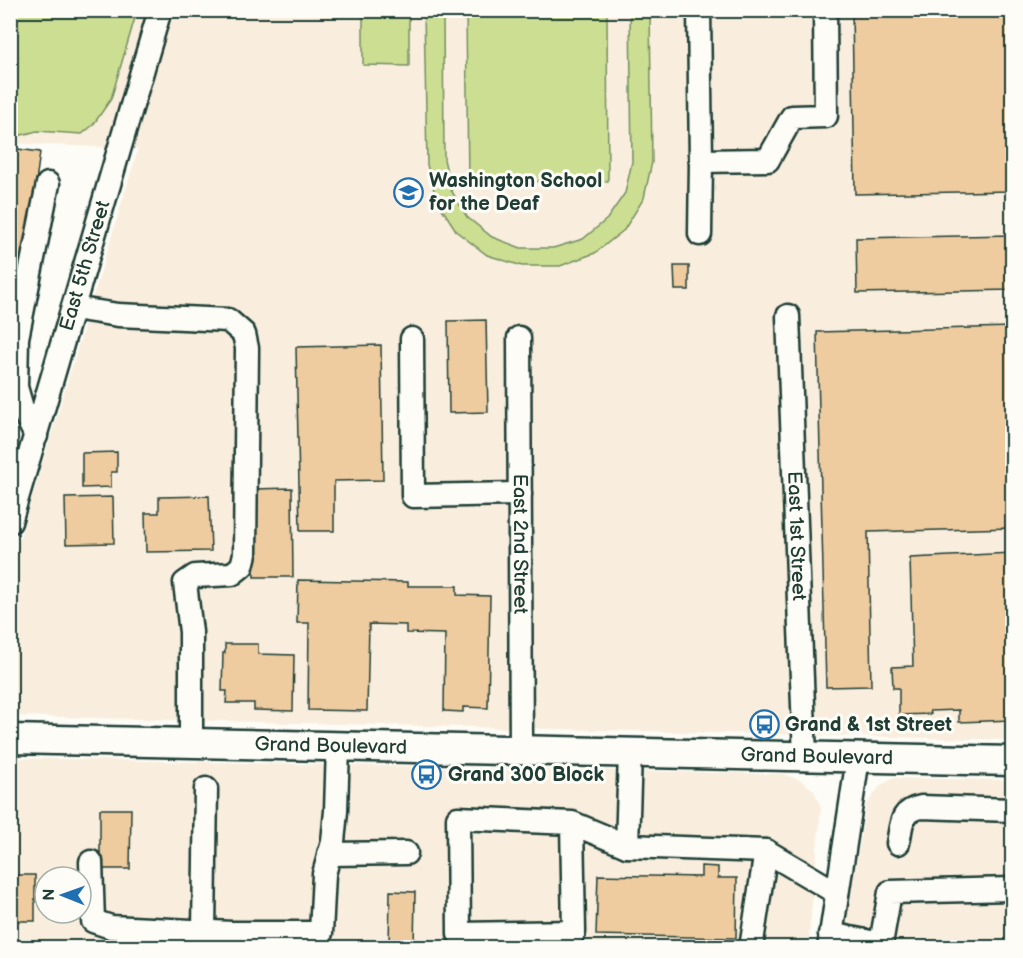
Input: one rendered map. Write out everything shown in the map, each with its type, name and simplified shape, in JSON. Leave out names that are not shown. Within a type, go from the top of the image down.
[{"type":"main road","name":"Grand Boulevard","points":[[10,740],[1012,761]]},
{"type":"street","name":"East 5th Street","points":[[10,522],[160,10]]},
{"type":"street","points":[[699,10],[700,234]]},
{"type":"street","points":[[701,161],[768,160],[792,117],[826,116],[825,10]]},
{"type":"street","points":[[36,436],[22,408],[16,387],[17,338],[48,184]]},
{"type":"street","points":[[73,308],[118,315],[228,320],[244,334],[247,348],[245,554],[242,566],[232,574],[195,576],[185,582],[191,632],[191,743]]},
{"type":"street","name":"East 1st Street","points":[[788,316],[805,757]]},
{"type":"street","name":"East 2nd Street","points":[[519,338],[521,750]]},
{"type":"street","points":[[412,339],[413,496],[520,494]]},
{"type":"street","points":[[91,862],[93,921],[111,927],[321,933],[324,874],[333,842],[336,811],[338,746]]},
{"type":"street","points":[[627,846],[630,753]]},
{"type":"street","points":[[858,758],[830,941],[880,946],[890,892],[1012,889]]},
{"type":"street","points":[[204,931],[206,789]]},
{"type":"street","points":[[898,843],[903,818],[914,808],[1012,810]]},
{"type":"street","points":[[572,823],[573,932],[459,934],[458,818],[572,823],[627,846],[766,851],[837,893]]},
{"type":"street","points":[[751,948],[766,851]]},
{"type":"street","points":[[329,854],[406,854]]},
{"type":"shaded area","points":[[11,11],[1012,11],[1012,740],[11,716],[11,567],[138,149],[11,143]]},
{"type":"shaded area","points":[[11,758],[783,774],[800,780],[814,790],[821,807],[808,947],[11,948]]},
{"type":"shaded area","points":[[893,778],[1012,780],[1012,947],[842,948],[866,805],[880,786]]},
{"type":"green space","points":[[11,10],[137,11],[111,99],[93,125],[82,134],[37,131],[14,137],[11,141]]},
{"type":"green space","points":[[363,11],[409,11],[409,66],[363,65]]},
{"type":"green space","points":[[424,11],[443,11],[444,159],[451,190],[467,217],[492,237],[521,248],[553,248],[583,239],[607,219],[625,193],[632,162],[630,11],[650,11],[652,162],[644,198],[624,230],[595,253],[560,266],[522,266],[487,255],[457,232],[437,201],[427,165]]},
{"type":"green space","points":[[466,11],[607,11],[608,181],[468,182]]},
{"type":"building","points":[[852,10],[1012,10],[1012,191],[855,194]]},
{"type":"building","points":[[10,148],[40,152],[22,286],[10,285]]},
{"type":"building","points":[[1012,235],[1012,290],[857,293],[856,238]]},
{"type":"building","points":[[674,266],[689,266],[689,290],[675,290]]},
{"type":"building","points":[[486,320],[488,412],[449,413],[448,321]]},
{"type":"building","points":[[1012,327],[1012,528],[868,532],[871,686],[826,687],[817,332]]},
{"type":"building","points":[[381,345],[383,480],[334,481],[334,531],[300,531],[296,347]]},
{"type":"building","points":[[117,452],[117,472],[111,472],[111,487],[82,488],[82,453]]},
{"type":"building","points":[[292,488],[293,577],[254,577],[254,489]]},
{"type":"building","points":[[209,496],[211,551],[146,552],[145,513],[159,513],[159,497]]},
{"type":"building","points":[[113,497],[114,543],[66,544],[65,498]]},
{"type":"building","points":[[1012,553],[1012,720],[959,722],[959,710],[899,715],[899,688],[893,688],[892,667],[913,666],[910,558]]},
{"type":"building","points":[[298,580],[408,582],[408,586],[457,586],[457,595],[490,596],[488,708],[463,707],[463,712],[444,711],[445,634],[406,633],[406,625],[369,624],[367,711],[308,710],[309,623],[297,623]]},
{"type":"building","points":[[225,644],[258,644],[258,654],[294,655],[293,711],[254,710],[254,703],[226,703],[227,691],[222,691]]},
{"type":"building","points":[[100,809],[131,809],[130,869],[100,869]]},
{"type":"building","points":[[701,866],[718,867],[718,878],[737,878],[736,938],[596,935],[598,875],[701,877]]},
{"type":"building","points":[[10,875],[33,875],[33,921],[10,921]]},
{"type":"building","points":[[390,891],[415,892],[414,948],[389,947]]},
{"type":"place","name":"Washington School for the Deaf","points":[[408,193]]},
{"type":"place","name":"Grand & 1st Street","points":[[764,725]]},
{"type":"place","name":"Grand 300 Block","points":[[427,775]]}]
